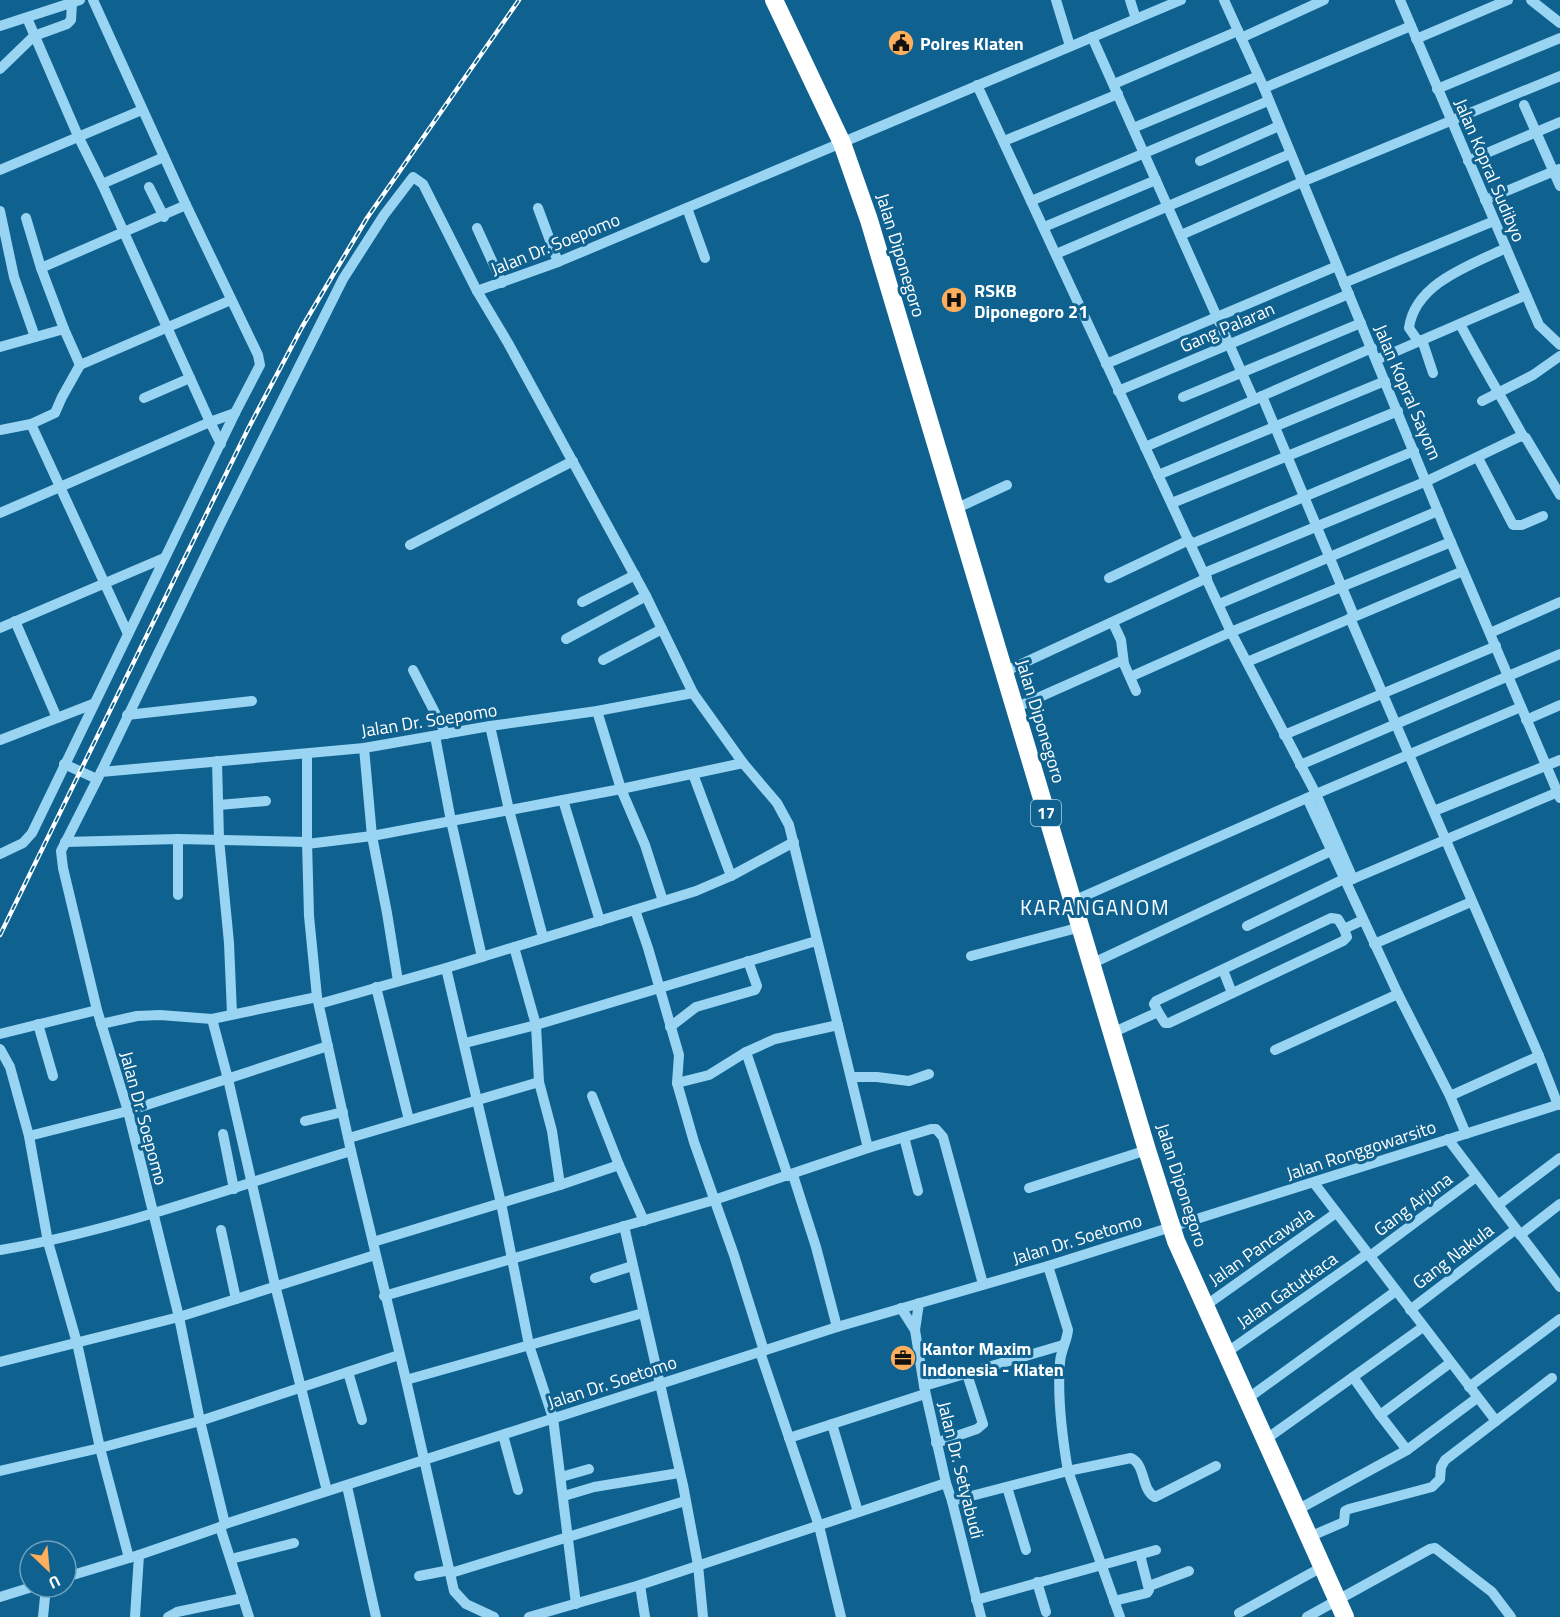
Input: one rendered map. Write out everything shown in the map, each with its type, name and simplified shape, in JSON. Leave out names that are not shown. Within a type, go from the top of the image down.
[{"type":"highway","name":"Jalan Diponegoro","points":[[774,0],[842,143],[878,248],[1091,964],[1172,1227],[1205,1306],[1345,1617]]},
{"type":"street","points":[[0,854],[27,840],[235,412],[259,370],[260,360],[186,205],[93,0]]},
{"type":"street","points":[[1056,0],[1071,46]]},
{"type":"street","points":[[1130,0],[1136,19]]},
{"type":"street","name":"Jalan Dr. Soepomo","points":[[249,1617],[222,1526],[179,1317],[128,1111],[97,1010],[63,868],[61,851],[99,776],[217,760],[364,748],[490,726],[597,711],[693,693],[646,596],[508,343],[477,291],[558,262],[1180,0]]},
{"type":"street","name":"Jalan Kopral Sayom","points":[[1224,0],[1258,76],[1463,571],[1559,795]]},
{"type":"street","points":[[1004,141],[1240,34],[1324,0]]},
{"type":"street","name":"Jalan Kopral Sudibyo","points":[[1400,0],[1539,325],[1560,345]]},
{"type":"street","points":[[1416,39],[1508,0]]},
{"type":"street","points":[[1532,0],[1560,23]]},
{"type":"street","points":[[0,69],[31,27],[76,1]]},
{"type":"street","points":[[0,26],[31,27],[68,24],[76,1]]},
{"type":"street","points":[[1263,88],[1411,26]]},
{"type":"street","points":[[31,27],[78,136],[221,444]]},
{"type":"street","points":[[1092,38],[1228,344],[1242,373],[1274,427],[1383,693],[1559,1104]]},
{"type":"street","points":[[1437,89],[1560,38]]},
{"type":"street","points":[[1133,128],[1258,76]]},
{"type":"street","points":[[1181,235],[1302,182],[1560,76]]},
{"type":"street","points":[[977,85],[1231,632],[1300,765],[1331,851],[1348,880]]},
{"type":"street","points":[[1031,201],[1268,101]]},
{"type":"street","points":[[1524,105],[1557,169],[1560,186]]},
{"type":"street","points":[[0,170],[142,110]]},
{"type":"street","points":[[1468,161],[1560,122]]},
{"type":"street","points":[[1200,161],[1279,126]]},
{"type":"street","points":[[1056,254],[1290,154]]},
{"type":"street","points":[[102,184],[164,157]]},
{"type":"street","points":[[1485,200],[1557,169]]},
{"type":"street","points":[[64,764],[99,776],[343,279],[384,215],[413,177],[423,184],[477,291]]},
{"type":"street","points":[[1044,227],[1156,180]]},
{"type":"street","points":[[149,188],[164,217]]},
{"type":"street","points":[[41,268],[164,217],[186,205]]},
{"type":"street","points":[[538,208],[558,262]]},
{"type":"street","points":[[687,208],[705,258]]},
{"type":"street","points":[[0,215],[3,237],[14,277],[35,337]]},
{"type":"street","points":[[26,218],[41,268],[80,365]]},
{"type":"street","name":"Gang Palaran","points":[[1118,391],[1228,344],[1494,221]]},
{"type":"street","points":[[477,228],[502,283]]},
{"type":"street","points":[[1433,373],[1420,341],[1409,328],[1413,314],[1423,297],[1438,285],[1458,272],[1506,248]]},
{"type":"street","points":[[1106,364],[1336,266]]},
{"type":"street","points":[[1376,360],[1526,295]]},
{"type":"street","points":[[0,430],[31,424],[55,413],[80,365],[231,300]]},
{"type":"street","points":[[1183,397],[1361,323]]},
{"type":"street","points":[[1460,324],[1487,375],[1560,495]]},
{"type":"street","points":[[0,347],[64,329]]},
{"type":"street","points":[[1145,447],[1372,348]]},
{"type":"street","points":[[1482,401],[1533,375],[1560,356]]},
{"type":"street","points":[[144,398],[190,378]]},
{"type":"street","points":[[1158,475],[1386,381]]},
{"type":"street","points":[[1172,503],[1398,411]]},
{"type":"street","points":[[0,513],[235,412]]},
{"type":"street","points":[[31,424],[128,634]]},
{"type":"street","points":[[1004,672],[1113,623],[1205,576],[1427,482],[1516,437],[1523,436]]},
{"type":"street","points":[[1109,578],[1190,542],[1414,451]]},
{"type":"street","points":[[1478,458],[1513,525],[1522,525],[1543,516]]},
{"type":"street","points":[[410,545],[573,462]]},
{"type":"street","points":[[955,509],[1007,485]]},
{"type":"street","points":[[1219,604],[1438,511]]},
{"type":"street","points":[[1130,677],[1231,632],[1451,542]]},
{"type":"street","points":[[0,628],[164,558]]},
{"type":"street","points":[[1247,662],[1463,571]]},
{"type":"street","points":[[582,602],[634,574]]},
{"type":"street","points":[[566,639],[646,596]]},
{"type":"street","points":[[1490,633],[1560,602]]},
{"type":"street","points":[[15,621],[57,717]]},
{"type":"street","points":[[1113,623],[1121,640],[1123,660],[1136,691]]},
{"type":"street","points":[[603,660],[662,629]]},
{"type":"street","points":[[1284,735],[1496,646]]},
{"type":"street","points":[[1300,765],[1560,654]]},
{"type":"street","points":[[1015,708],[1123,660]]},
{"type":"street","points":[[413,670],[440,735],[451,821],[482,957]]},
{"type":"street","points":[[693,693],[743,763],[777,803],[789,825],[868,1148]]},
{"type":"street","points":[[127,715],[252,701]]},
{"type":"street","points":[[0,740],[93,704]]},
{"type":"street","points":[[1526,720],[1560,705]]},
{"type":"street","points":[[1073,901],[1521,707]]},
{"type":"street","points":[[597,711],[621,789],[645,845],[663,901]]},
{"type":"street","points":[[490,726],[509,810],[543,938]]},
{"type":"street","points":[[364,748],[372,836],[398,981]]},
{"type":"street","points":[[308,754],[309,916],[318,1000],[328,1047],[454,1591],[466,1604],[494,1617]]},
{"type":"street","points":[[217,760],[219,839],[229,943],[232,1014]]},
{"type":"street","points":[[1434,811],[1560,760]]},
{"type":"street","points":[[65,842],[219,839],[307,843],[372,836],[621,789],[743,763]]},
{"type":"street","points":[[693,774],[730,876]]},
{"type":"street","points":[[1247,926],[1446,838],[1559,795]]},
{"type":"street","points":[[1311,796],[1374,944],[1450,1096],[1466,1134]]},
{"type":"street","points":[[563,800],[600,921]]},
{"type":"street","points":[[219,805],[266,801]]},
{"type":"street","points":[[178,839],[178,895]]},
{"type":"street","points":[[101,1024],[137,1016],[160,1015],[212,1019],[376,987],[446,968],[696,891],[794,842]]},
{"type":"street","points":[[1091,964],[1331,851]]},
{"type":"street","points":[[1374,944],[1471,902]]},
{"type":"street","points":[[635,910],[680,1060],[677,1083],[694,1142],[819,1526],[841,1617]]},
{"type":"street","points":[[1331,918],[1338,919],[1344,929],[1347,937],[1343,941],[1169,1023],[1165,1023],[1154,1004],[1156,1000],[1331,918]]},
{"type":"street","points":[[1344,929],[1363,920]]},
{"type":"street","points":[[971,956],[1080,927]]},
{"type":"street","points":[[465,1043],[536,1025],[816,941]]},
{"type":"street","points":[[514,947],[536,1025],[539,1082],[552,1131],[560,1185]]},
{"type":"street","points":[[670,1027],[696,1007],[752,992],[757,986],[748,962]]},
{"type":"street","points":[[446,968],[501,1203],[530,1346],[553,1418],[576,1604]]},
{"type":"street","points":[[1222,970],[1233,993]]},
{"type":"street","points":[[376,987],[409,1120]]},
{"type":"street","points":[[1275,1050],[1398,994]]},
{"type":"street","points":[[0,1034],[97,1010]]},
{"type":"street","points":[[1112,1033],[1158,1012]]},
{"type":"street","points":[[212,1019],[327,1491]]},
{"type":"street","points":[[38,1024],[53,1076]]},
{"type":"street","points":[[677,1083],[709,1075],[746,1052],[775,1039],[838,1024]]},
{"type":"street","points":[[29,1136],[128,1111],[328,1047]]},
{"type":"street","points":[[0,1049],[10,1067],[29,1136],[48,1242],[77,1342],[100,1448],[134,1557],[135,1617]]},
{"type":"street","points":[[746,1052],[816,1247],[837,1327]]},
{"type":"street","points":[[1450,1096],[1539,1056]]},
{"type":"street","points":[[852,1077],[877,1077],[909,1082],[929,1074]]},
{"type":"street","points":[[349,1138],[539,1082]]},
{"type":"street","points":[[592,1096],[644,1221]]},
{"type":"street","name":"Jalan Ronggowarsito","points":[[1172,1227],[1559,1104]]},
{"type":"street","points":[[305,1121],[343,1112]]},
{"type":"street","points":[[384,1296],[714,1200],[931,1129],[936,1129],[943,1137],[983,1284]]},
{"type":"street","points":[[223,1134],[234,1189]]},
{"type":"street","points":[[904,1137],[918,1191]]},
{"type":"street","points":[[1448,1139],[1560,1287]]},
{"type":"street","points":[[1029,1188],[1147,1150]]},
{"type":"street","points":[[0,1250],[48,1242],[152,1214],[351,1151]]},
{"type":"street","points":[[1498,1205],[1560,1158]]},
{"type":"street","points":[[373,1242],[619,1165]]},
{"type":"street","name":"Gang Arjuna","points":[[1368,1255],[1476,1177]]},
{"type":"street","points":[[1314,1183],[1496,1420]]},
{"type":"street","name":"Gang Nakula","points":[[1410,1310],[1560,1204]]},
{"type":"street","name":"Jalan Pancawala","points":[[1205,1306],[1336,1213]]},
{"type":"street","points":[[624,1227],[686,1501],[698,1565],[703,1617]]},
{"type":"street","name":"Jalan Dr. Soetomo","points":[[78,1573],[134,1557],[424,1459],[837,1327],[1048,1266],[1172,1227]]},
{"type":"street","points":[[221,1230],[236,1299]]},
{"type":"street","points":[[0,1362],[179,1317],[375,1255]]},
{"type":"street","name":"Jalan Gatutkaca","points":[[1226,1353],[1368,1255]]},
{"type":"street","points":[[595,1278],[632,1266]]},
{"type":"street","points":[[1048,1266],[1067,1323],[1068,1338],[1063,1345],[1059,1383],[1063,1440],[1068,1471],[1120,1617]]},
{"type":"street","points":[[1550,1274],[1560,1266]]},
{"type":"street","points":[[1247,1399],[1396,1291]]},
{"type":"street","name":"Jalan Dr. Setyabudi","points":[[919,1303],[915,1330],[924,1390],[981,1617]]},
{"type":"street","name":"Jalan Dr. Setyabudi","points":[[901,1308],[915,1330]]},
{"type":"street","points":[[406,1380],[643,1313]]},
{"type":"street","points":[[1469,1386],[1560,1319]]},
{"type":"street","points":[[1265,1440],[1423,1327]]},
{"type":"street","points":[[789,1438],[967,1374],[1063,1345]]},
{"type":"street","points":[[0,1471],[100,1448],[200,1421],[399,1355]]},
{"type":"street","points":[[1380,1415],[1450,1363]]},
{"type":"street","points":[[348,1372],[362,1420]]},
{"type":"street","points":[[936,1443],[977,1429],[983,1424],[967,1374]]},
{"type":"street","points":[[1353,1377],[1407,1450]]},
{"type":"street","points":[[1309,1537],[1344,1522],[1345,1511],[1349,1509],[1432,1487],[1440,1479],[1441,1467],[1445,1461],[1552,1378]]},
{"type":"street","points":[[1297,1510],[1407,1450],[1477,1398]]},
{"type":"street","points":[[832,1424],[858,1512]]},
{"type":"street","points":[[503,1434],[518,1490]]},
{"type":"street","points":[[952,1501],[1068,1471],[1131,1458],[1137,1462],[1151,1495],[1155,1497],[1216,1466]]},
{"type":"street","points":[[561,1478],[589,1469]]},
{"type":"street","points":[[564,1496],[594,1488],[680,1473]]},
{"type":"street","points":[[529,1617],[640,1585],[946,1483]]},
{"type":"street","points":[[347,1486],[375,1617]]},
{"type":"street","points":[[1007,1487],[1026,1550]]},
{"type":"street","points":[[419,1576],[451,1572],[686,1501]]},
{"type":"street","points":[[231,1559],[294,1543]]},
{"type":"street","points":[[1307,1617],[1435,1548],[1492,1592],[1511,1617]]},
{"type":"street","points":[[976,1600],[1156,1550]]},
{"type":"street","points":[[1114,1601],[1147,1593],[1149,1586],[1140,1555]]},
{"type":"street","points":[[1239,1613],[1322,1567]]},
{"type":"street","points":[[1149,1586],[1189,1571]]},
{"type":"street","points":[[1037,1582],[1046,1612]]},
{"type":"street","points":[[640,1585],[645,1617]]},
{"type":"street","points":[[0,1597],[18,1591]]},
{"type":"street","points":[[168,1617],[177,1612],[243,1598]]},
{"type":"street","points":[[43,1617],[45,1599]]},
{"type":"railway","points":[[0,935],[248,429],[302,327],[367,218],[519,0]]},
{"type":"place","name":"Polres Klaten","points":[[901,43]]},
{"type":"place","name":"RSKB Diponegoro 21","points":[[954,300]]},
{"type":"place","name":"Kantor Maxim Indonesia - Klaten","points":[[903,1358]]},
{"type":"district","name":"KARANGANOM","points":[[1095,907]]}]
